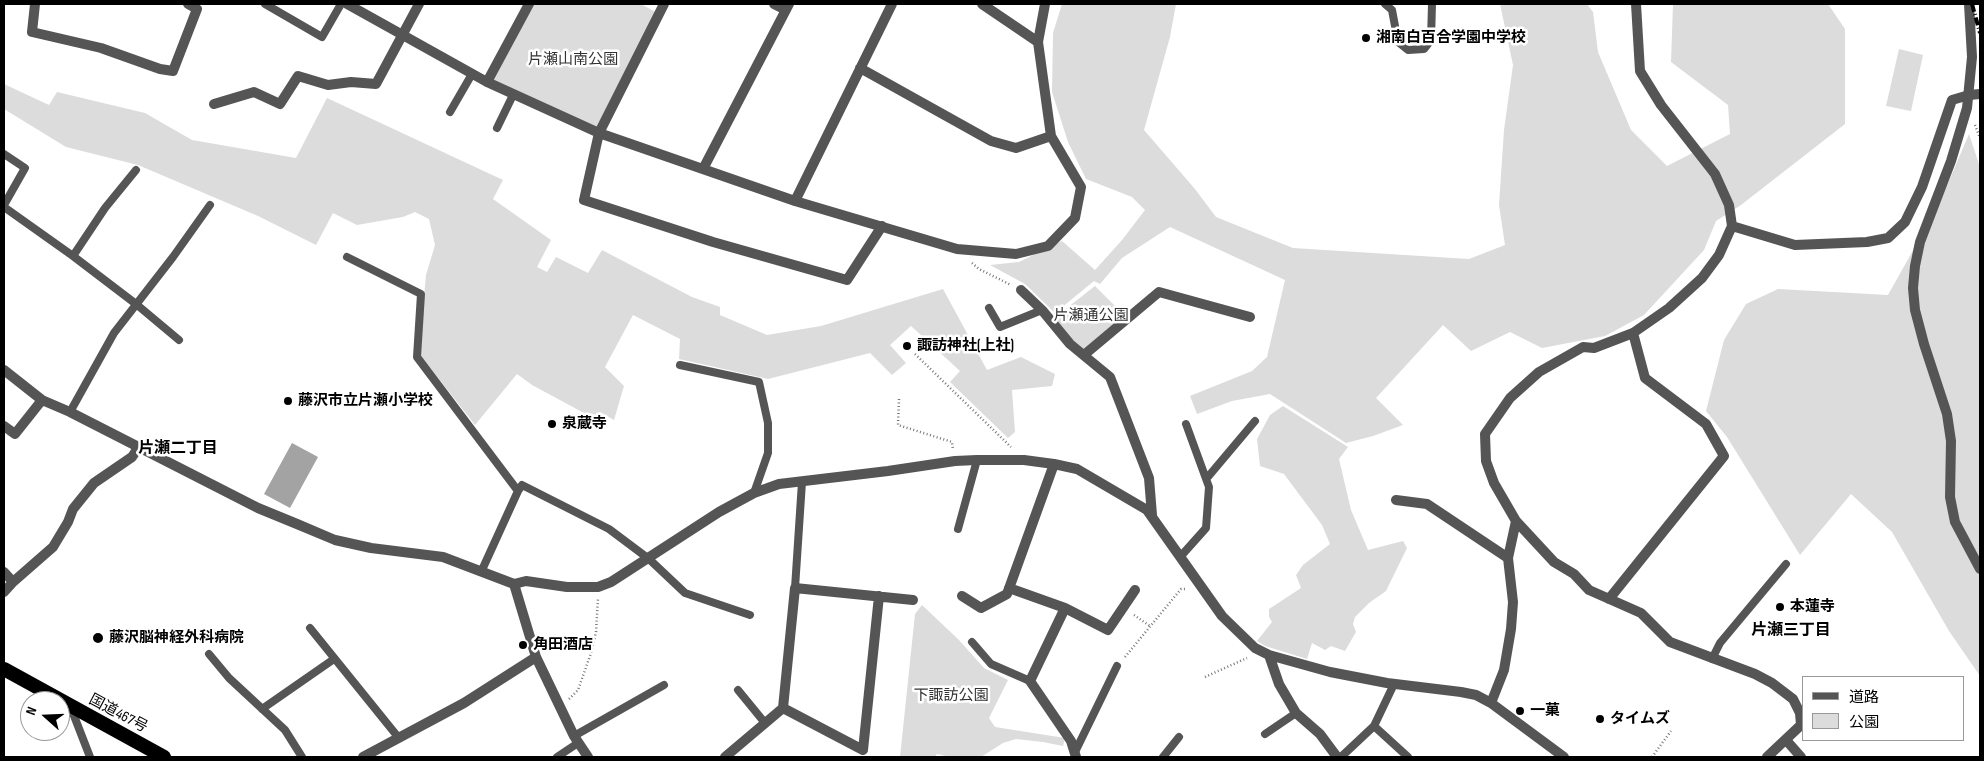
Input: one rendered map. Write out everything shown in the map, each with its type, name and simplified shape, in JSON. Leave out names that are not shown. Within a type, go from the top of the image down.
[{"type":"highway","name":"国道467号","points":[[4,669],[164,757]]},
{"type":"street","points":[[34,4],[32,32],[101,48],[160,69],[173,70],[197,9],[188,4]]},
{"type":"street","points":[[347,4],[512,95],[599,133],[795,201],[957,249],[1016,254],[1048,246],[1075,218],[1081,187],[1051,136],[1038,42],[1046,4]]},
{"type":"street","points":[[214,104],[254,92],[280,104],[298,76],[328,86],[351,82],[376,84],[419,4]]},
{"type":"street","points":[[487,82],[529,4]]},
{"type":"street","points":[[664,4],[599,133],[584,200],[713,242],[847,280],[882,226]]},
{"type":"street","points":[[703,169],[787,7],[774,4]]},
{"type":"street","points":[[795,201],[892,4]]},
{"type":"street","points":[[982,4],[1038,42]]},
{"type":"street","points":[[1636,4],[1640,71],[1661,105],[1715,174],[1729,205],[1732,226],[1719,255],[1702,278],[1669,308],[1633,332],[1594,348],[1583,347],[1539,372],[1510,398],[1485,434],[1486,461],[1494,483],[1516,520],[1554,562],[1574,574],[1589,590],[1641,613],[1670,642],[1712,660],[1755,674],[1772,683],[1793,699],[1800,713],[1801,725],[1767,757]]},
{"type":"street","points":[[1969,4],[1972,37],[1967,108],[1951,161],[1920,242],[1913,288],[1915,310],[1924,344],[1947,414],[1950,441],[1950,496],[1955,522],[1980,569]]},
{"type":"street","points":[[860,68],[991,141],[1016,148],[1051,136]]},
{"type":"street","points":[[1732,226],[1795,245],[1867,242],[1888,238],[1905,222],[1922,187],[1952,100],[1980,94]]},
{"type":"street","points":[[1021,290],[1042,310],[1070,344],[1110,377],[1149,478],[1152,492],[1152,515]]},
{"type":"street","points":[[1084,355],[1159,292],[1250,317]]},
{"type":"street","points":[[1609,599],[1724,456],[1706,424],[1644,378],[1633,332]]},
{"type":"street","points":[[4,370],[42,400],[70,412],[258,508],[335,540],[370,548],[443,557],[482,570],[514,584],[526,581],[567,587],[598,587],[650,559],[720,512],[754,492],[779,484],[955,461],[1024,460],[1054,464],[1077,470],[1148,510],[1222,616],[1248,642],[1270,658],[1394,684],[1476,695],[1492,703],[1564,757]]},
{"type":"street","points":[[4,426],[15,434],[42,400]]},
{"type":"street","points":[[4,592],[53,547],[68,522],[73,509],[94,483],[132,457],[138,448]]},
{"type":"street","points":[[962,596],[981,608],[1007,594],[1054,464]]},
{"type":"street","points":[[1396,500],[1427,504],[1508,558]]},
{"type":"street","points":[[1492,703],[1504,670],[1511,629],[1513,602],[1508,558],[1516,520]]},
{"type":"street","points":[[4,572],[13,582]]},
{"type":"street","points":[[514,584],[536,657],[576,739],[588,757]]},
{"type":"street","points":[[725,757],[783,708],[795,588],[913,600]]},
{"type":"street","points":[[1009,588],[1065,608],[1108,630],[1135,590]]},
{"type":"street","points":[[783,708],[863,750],[879,596]]},
{"type":"street","points":[[1065,608],[1030,681],[1071,741],[1076,755]]},
{"type":"street","points":[[363,757],[464,703],[536,657]]},
{"type":"street","points":[[1270,658],[1279,684],[1296,713],[1320,734],[1337,757]]},
{"type":"street","points":[[1786,740],[1802,757]]},
{"type":"lane","points":[[265,4],[322,37],[341,4]]},
{"type":"lane","points":[[1385,4],[1392,10],[1398,42],[1408,50],[1424,48],[1431,40],[1432,4]]},
{"type":"lane","points":[[450,112],[472,74]]},
{"type":"lane","points":[[497,128],[512,95]]},
{"type":"lane","points":[[4,154],[25,168],[4,206],[136,304],[179,340]]},
{"type":"lane","points":[[73,256],[104,208],[136,170]]},
{"type":"lane","points":[[70,412],[114,332],[173,258],[210,205]]},
{"type":"lane","points":[[347,257],[421,294],[417,357],[518,492]]},
{"type":"lane","points":[[989,308],[1000,327],[1042,310]]},
{"type":"lane","points":[[680,365],[760,382],[768,423],[768,453],[754,492]]},
{"type":"lane","points":[[1207,478],[1255,421]]},
{"type":"lane","points":[[1181,556],[1206,528],[1210,487],[1186,424]]},
{"type":"lane","points":[[958,529],[977,460]]},
{"type":"lane","points":[[795,588],[802,482]]},
{"type":"lane","points":[[482,570],[522,486],[609,529],[650,559],[685,593],[750,615]]},
{"type":"lane","points":[[1712,660],[1720,643],[1786,564]]},
{"type":"lane","points":[[310,628],[398,737]]},
{"type":"lane","points":[[972,642],[991,664],[1030,681]]},
{"type":"lane","points":[[209,654],[229,678],[285,730],[302,757]]},
{"type":"lane","points":[[262,709],[334,659]]},
{"type":"lane","points":[[1076,755],[1117,666]]},
{"type":"lane","points":[[1341,757],[1374,726],[1394,684]]},
{"type":"lane","points":[[557,757],[576,739],[664,685]]},
{"type":"lane","points":[[738,690],[765,723]]},
{"type":"lane","points":[[71,707],[90,757]]},
{"type":"lane","points":[[1265,734],[1296,713]]},
{"type":"lane","points":[[1374,726],[1408,757]]},
{"type":"lane","points":[[1163,757],[1179,737]]},
{"type":"path","points":[[957,249],[979,269],[1021,290]]},
{"type":"path","points":[[915,354],[1024,460]]},
{"type":"path","points":[[899,399],[898,425],[952,442]]},
{"type":"path","points":[[561,707],[578,690],[591,654],[596,632],[598,587]]},
{"type":"path","points":[[1117,666],[1182,589],[1192,589]]},
{"type":"path","points":[[1122,608],[1151,626]]},
{"type":"path","points":[[1205,677],[1252,656],[1270,658]]},
{"type":"path","points":[[1652,757],[1671,731]]},
{"type":"green space","name":"片瀬山南公園","points":[[529,4],[641,4],[659,14],[599,133],[487,82]]},
{"type":"green space","points":[[1062,4],[1176,4],[1170,37],[1144,130],[1195,189],[1216,217],[1293,248],[1469,259],[1505,245],[1499,205],[1504,130],[1513,65],[1500,4],[1587,4],[1593,12],[1598,52],[1631,130],[1667,166],[1730,134],[1728,105],[1671,62],[1673,4],[1828,4],[1845,29],[1845,124],[1741,205],[1716,221],[1704,250],[1644,315],[1605,336],[1542,348],[1510,332],[1471,351],[1443,325],[1376,398],[1403,425],[1346,443],[1270,394],[1232,401],[1197,414],[1190,396],[1252,371],[1267,357],[1285,280],[1170,227],[1122,258],[1100,284],[1094,281],[1055,313],[1025,284],[990,265],[1019,262],[1062,241],[1095,270],[1122,240],[1145,210],[1132,197],[1086,179],[1068,142],[1052,92],[1053,33]]},
{"type":"green space","points":[[1899,49],[1923,55],[1911,111],[1886,106]]},
{"type":"green space","points":[[4,84],[49,105],[57,92],[145,113],[192,140],[296,158],[327,98],[503,180],[493,199],[551,240],[537,267],[547,272],[556,257],[588,273],[602,250],[692,297],[720,307],[720,315],[767,335],[821,326],[943,289],[987,370],[1021,357],[1055,374],[1052,386],[1012,390],[1015,432],[1008,438],[950,382],[960,371],[911,326],[890,345],[906,363],[892,375],[870,353],[768,379],[679,359],[680,339],[633,315],[605,367],[624,386],[614,420],[600,412],[597,420],[532,385],[517,374],[475,425],[421,356],[420,338],[426,275],[435,245],[429,219],[415,212],[403,217],[357,225],[333,213],[316,245],[258,216],[138,165],[66,147],[4,109]]},
{"type":"green space","points":[[1969,134],[1980,167],[1980,676],[1949,631],[1892,532],[1851,494],[1800,555],[1727,437],[1706,411],[1724,340],[1746,304],[1778,289],[1888,295],[1940,202]]},
{"type":"green space","name":"片瀬通公園","points":[[1095,286],[1124,315],[1084,350],[1071,340],[1054,318]]},
{"type":"green space","points":[[1283,406],[1348,447],[1339,459],[1351,510],[1368,550],[1403,541],[1407,548],[1386,591],[1369,603],[1355,617],[1353,624],[1356,632],[1345,651],[1331,646],[1325,650],[1312,643],[1307,659],[1265,646],[1257,641],[1272,622],[1269,617],[1269,609],[1301,588],[1296,575],[1303,565],[1330,544],[1322,525],[1284,474],[1260,466],[1257,439],[1270,415]]},
{"type":"green space","name":"下諏訪公園","points":[[922,605],[959,640],[984,668],[1008,680],[989,718],[995,727],[1065,738],[1063,746],[1016,739],[1003,743],[981,757],[950,757],[937,754],[935,757],[900,757],[915,614]]},
{"type":"shaded area","points":[[292,443],[318,457],[290,508],[264,494]]},
{"type":"railway","points":[[1972,4],[1980,33]]},
{"type":"place","name":"湘南白百合学園中学校","points":[[1366,38]]},
{"type":"place","name":"諏訪神社(上社)","points":[[907,346]]},
{"type":"place","name":"藤沢市立片瀬小学校","points":[[288,401]]},
{"type":"place","name":"泉蔵寺","points":[[552,424]]},
{"type":"place","name":"本蓮寺","points":[[1780,607]]},
{"type":"place","name":"藤沢脳神経外科病院","points":[[98,638]]},
{"type":"place","name":"角田酒店","points":[[523,645]]},
{"type":"place","name":"一菓","points":[[1520,711]]},
{"type":"place","name":"タイムズ","points":[[1600,719]]},
{"type":"district","name":"片瀬二丁目","points":[[178,449]]},
{"type":"district","name":"片瀬三丁目","points":[[1791,631]]}]
